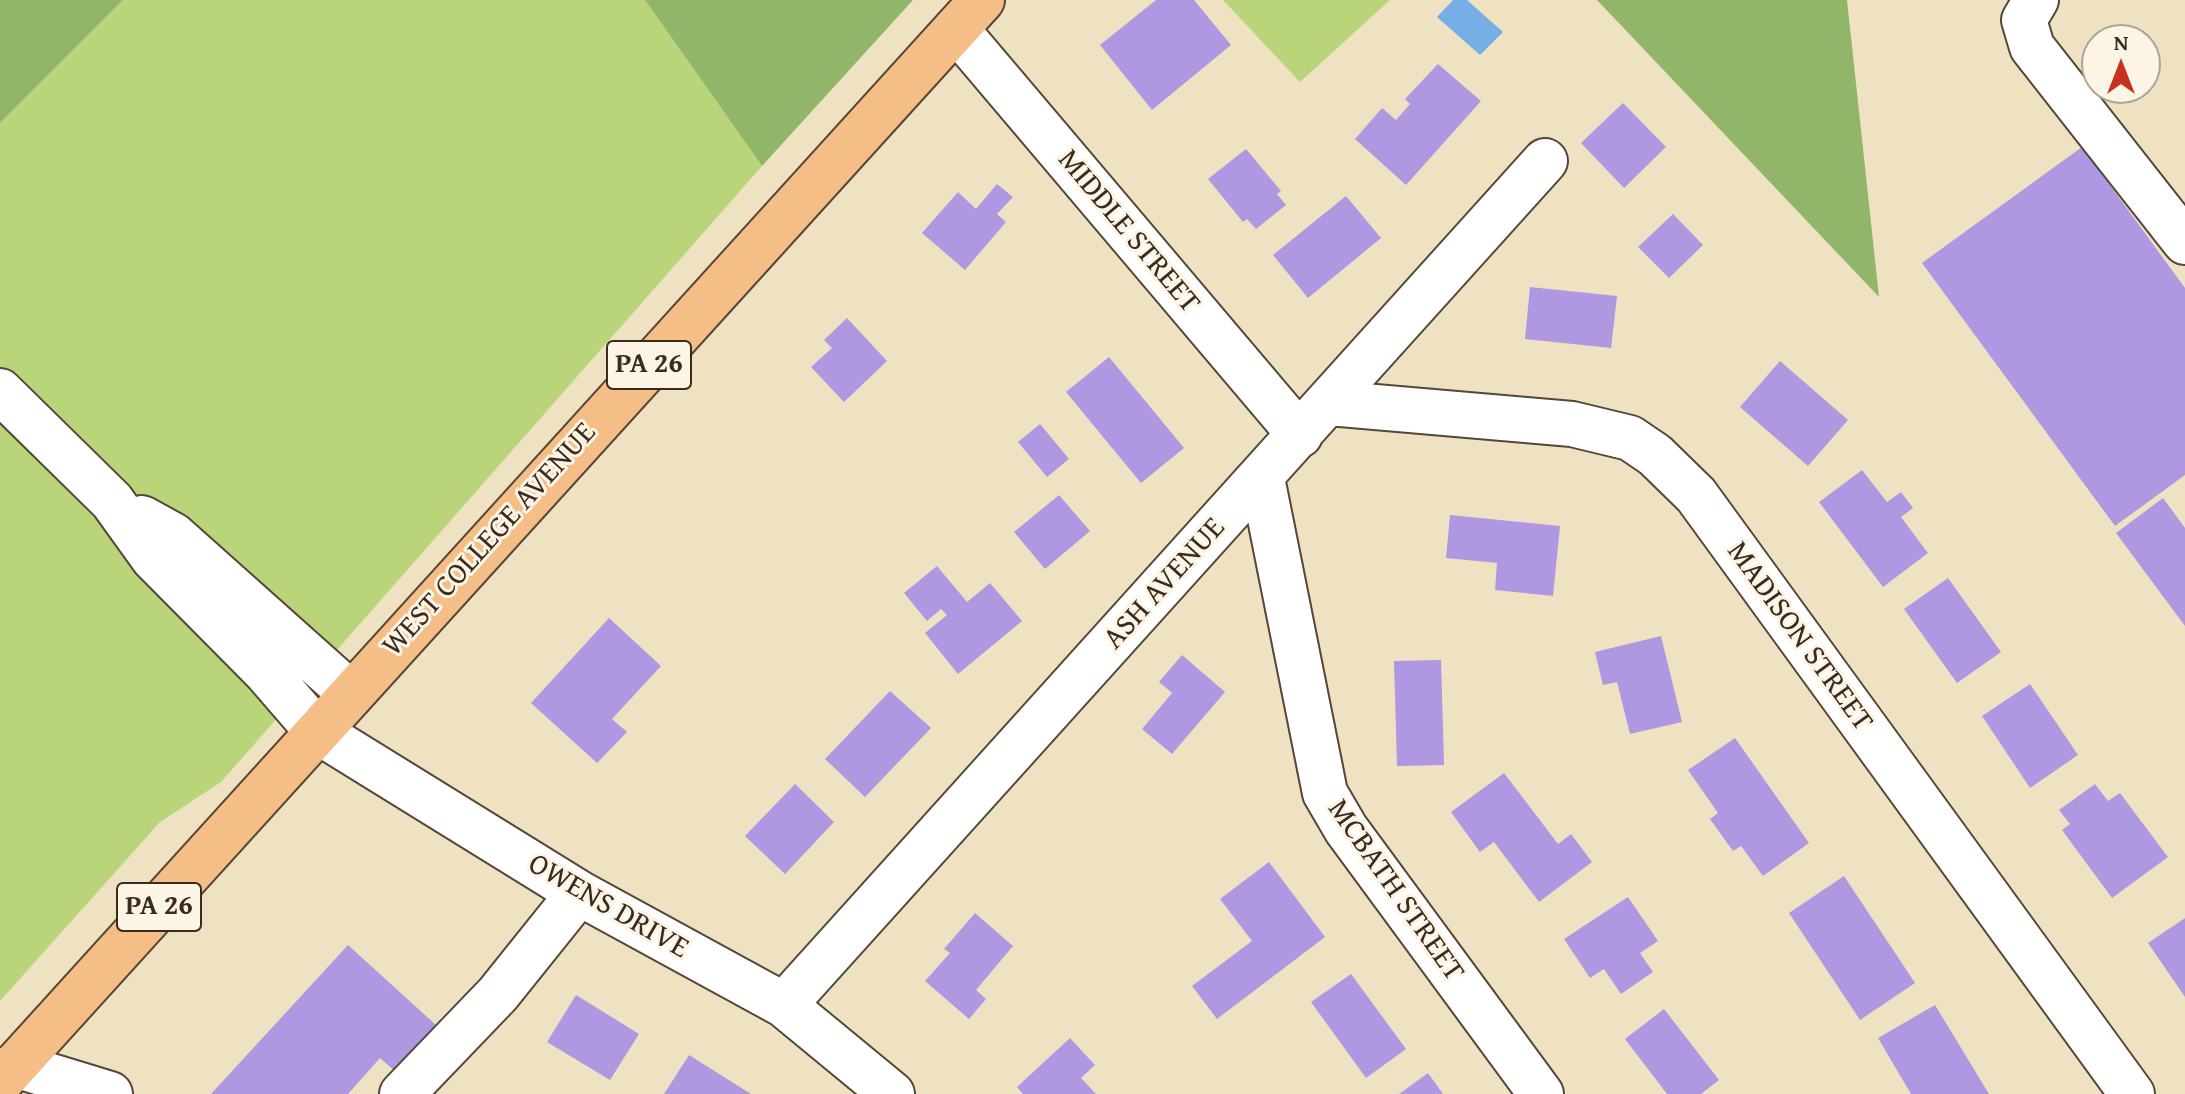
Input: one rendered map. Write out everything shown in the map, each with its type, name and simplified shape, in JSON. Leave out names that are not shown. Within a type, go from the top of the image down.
[{"type":"main road","name":"WEST COLLEGE AVENUE","points":[[8,1074],[350,693],[969,14]]},
{"type":"street","points":[[2036,0],[2024,20],[2032,47],[2185,242]]},
{"type":"street","name":"MIDDLE STREET","points":[[969,14],[1300,435]]},
{"type":"street","name":"ASH AVENUE","points":[[784,1005],[1545,161]]},
{"type":"street","points":[[0,391],[112,501],[173,535],[350,693]]},
{"type":"street","name":"MADISON STREET","points":[[1329,403],[1572,424],[1630,438],[1655,455],[1696,495],[2132,1094]]},
{"type":"street","name":"MCBATH STREET","points":[[1262,478],[1325,793],[1346,829],[1541,1094]]},
{"type":"street","name":"OWENS DRIVE","points":[[112,501],[153,558],[266,672],[317,731],[579,893],[784,1005],[892,1094]]},
{"type":"street","points":[[402,1094],[498,994],[579,893]]},
{"type":"street","points":[[8,1074],[110,1094]]},
{"type":"green space","points":[[0,0],[123,0],[0,123]]},
{"type":"green space","points":[[123,0],[645,0],[762,166],[221,782],[160,822],[0,1001],[0,123]]},
{"type":"green space","points":[[645,0],[913,0],[762,166]]},
{"type":"green space","points":[[1223,0],[1390,0],[1300,82]]},
{"type":"green space","points":[[1597,0],[1847,0],[1879,297]]},
{"type":"water","points":[[1453,0],[1467,0],[1503,32],[1480,55],[1437,17]]},
{"type":"building","points":[[1156,0],[1194,0],[1231,45],[1152,110],[1100,45]]},
{"type":"building","points":[[1438,64],[1481,101],[1406,185],[1355,139],[1382,108],[1396,120],[1410,104],[1405,99]]},
{"type":"building","points":[[1623,103],[1666,147],[1624,188],[1581,143]]},
{"type":"building","points":[[2082,147],[2185,288],[2185,475],[2115,526],[1922,263]]},
{"type":"building","points":[[1246,149],[1281,191],[1277,194],[1286,205],[1256,229],[1247,219],[1243,222],[1208,179]]},
{"type":"building","points":[[997,184],[1013,197],[997,214],[1006,222],[965,270],[922,233],[958,192],[976,209]]},
{"type":"building","points":[[1346,196],[1381,238],[1308,298],[1273,255]]},
{"type":"building","points":[[1673,214],[1703,245],[1669,278],[1638,247]]},
{"type":"building","points":[[1530,287],[1617,296],[1611,348],[1525,339]]},
{"type":"building","points":[[847,318],[887,361],[844,402],[811,367],[832,348],[824,340]]},
{"type":"building","points":[[1109,357],[1184,448],[1141,483],[1066,392]]},
{"type":"building","points":[[1780,361],[1848,420],[1808,466],[1740,407]]},
{"type":"building","points":[[1040,424],[1069,459],[1047,477],[1018,442]]},
{"type":"building","points":[[1862,470],[1887,502],[1901,492],[1913,508],[1901,517],[1928,553],[1883,587],[1819,502]]},
{"type":"building","points":[[1059,495],[1090,531],[1045,569],[1014,532]]},
{"type":"building","points":[[2163,498],[2185,528],[2185,626],[2116,533]]},
{"type":"building","points":[[1450,515],[1560,526],[1553,596],[1495,590],[1497,563],[1446,558]]},
{"type":"building","points":[[937,566],[967,602],[990,583],[1022,621],[958,674],[925,633],[947,615],[941,609],[927,621],[904,593]]},
{"type":"building","points":[[1948,578],[2001,652],[1957,683],[1904,609]]},
{"type":"building","points":[[609,618],[661,666],[612,719],[627,732],[597,763],[531,703]]},
{"type":"building","points":[[1661,636],[1682,722],[1630,734],[1617,682],[1603,685],[1595,652]]},
{"type":"building","points":[[1182,655],[1225,692],[1172,754],[1142,729],[1172,693],[1159,682]]},
{"type":"building","points":[[1441,660],[1444,765],[1397,766],[1394,661]]},
{"type":"building","points":[[2030,684],[2078,755],[2030,788],[1982,716]]},
{"type":"building","points":[[890,691],[931,728],[865,797],[825,759]]},
{"type":"building","points":[[1735,738],[1809,843],[1763,876],[1741,846],[1733,851],[1710,819],[1718,813],[1688,770]]},
{"type":"building","points":[[1504,773],[1558,844],[1571,834],[1592,862],[1539,902],[1494,842],[1480,852],[1451,812]]},
{"type":"building","points":[[795,784],[834,822],[785,874],[745,836]]},
{"type":"building","points":[[2095,784],[2108,801],[2120,793],[2168,857],[2112,898],[2062,830],[2070,824],[2059,810]]},
{"type":"building","points":[[1269,862],[1325,937],[1217,1019],[1192,986],[1252,941],[1220,899]]},
{"type":"building","points":[[1844,876],[1915,983],[1860,1020],[1789,913]]},
{"type":"building","points":[[1628,897],[1658,941],[1640,953],[1653,972],[1621,994],[1604,969],[1590,978],[1564,939]]},
{"type":"building","points":[[975,913],[1013,946],[976,990],[986,999],[969,1019],[925,981],[950,953],[944,949]]},
{"type":"building","points":[[2185,918],[2185,997],[2148,943]]},
{"type":"building","points":[[348,945],[447,1035],[405,1080],[380,1058],[348,1094],[211,1094]]},
{"type":"building","points":[[1351,974],[1406,1049],[1366,1078],[1311,1002]]},
{"type":"building","points":[[576,995],[639,1034],[610,1080],[547,1042]]},
{"type":"building","points":[[1935,1005],[1989,1094],[1911,1094],[1878,1038]]},
{"type":"building","points":[[1664,1009],[1719,1080],[1701,1094],[1667,1094],[1625,1039]]},
{"type":"building","points":[[1070,1038],[1095,1065],[1081,1078],[1096,1094],[1023,1094],[1017,1087]]},
{"type":"building","points":[[689,1055],[751,1094],[664,1094]]},
{"type":"building","points":[[1428,1073],[1443,1094],[1399,1094]]}]
